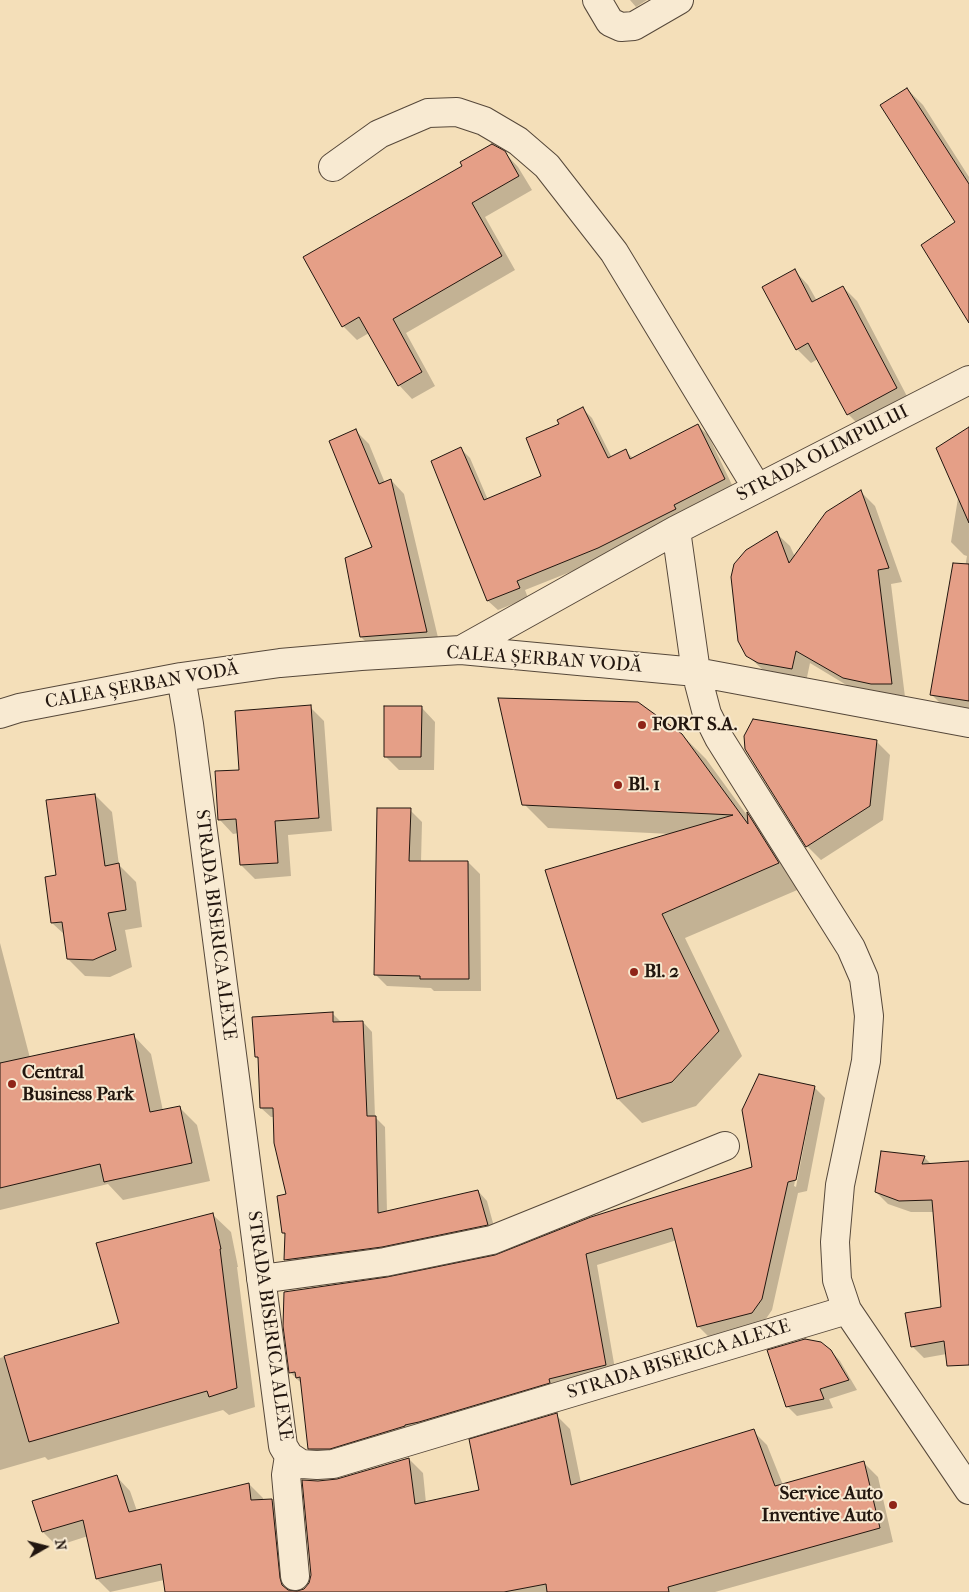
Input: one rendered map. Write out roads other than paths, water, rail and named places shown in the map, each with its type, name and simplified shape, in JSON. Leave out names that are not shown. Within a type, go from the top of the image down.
[{"type":"street","points":[[597,0],[610,22],[621,27],[634,26],[678,0]]},
{"type":"street","points":[[333,167],[379,134],[428,113],[457,112],[484,121],[518,141],[547,166],[614,252],[757,488]]},
{"type":"street","name":"STRADA OLIMPULUI","points":[[461,650],[676,530],[969,380]]},
{"type":"street","points":[[676,530],[696,672],[707,714],[719,738],[851,948],[864,978],[869,1016],[866,1061],[840,1185],[835,1242],[837,1280],[847,1310],[969,1490]]},
{"type":"street","name":"CALEA ȘERBAN VODĂ","points":[[0,714],[19,708],[181,677],[307,661],[461,650],[696,672],[969,723]]},
{"type":"street","name":"STRADA BISERICA ALEXE","points":[[181,677],[189,724],[283,1446],[289,1456],[301,1464],[333,1464],[847,1310]]},
{"type":"street","points":[[262,1279],[385,1262],[492,1240],[725,1146]]},
{"type":"street","points":[[289,1456],[286,1475],[295,1576]]},
{"type":"place","name":"FORT S.A.","points":[[642,725]]},
{"type":"place","name":"Bl. 1","points":[[618,785]]},
{"type":"place","name":"Bl. 2","points":[[634,972]]},
{"type":"place","name":"Central Business Park","points":[[12,1084]]},
{"type":"place","name":"Service Auto Inventive Auto","points":[[893,1505]]}]
